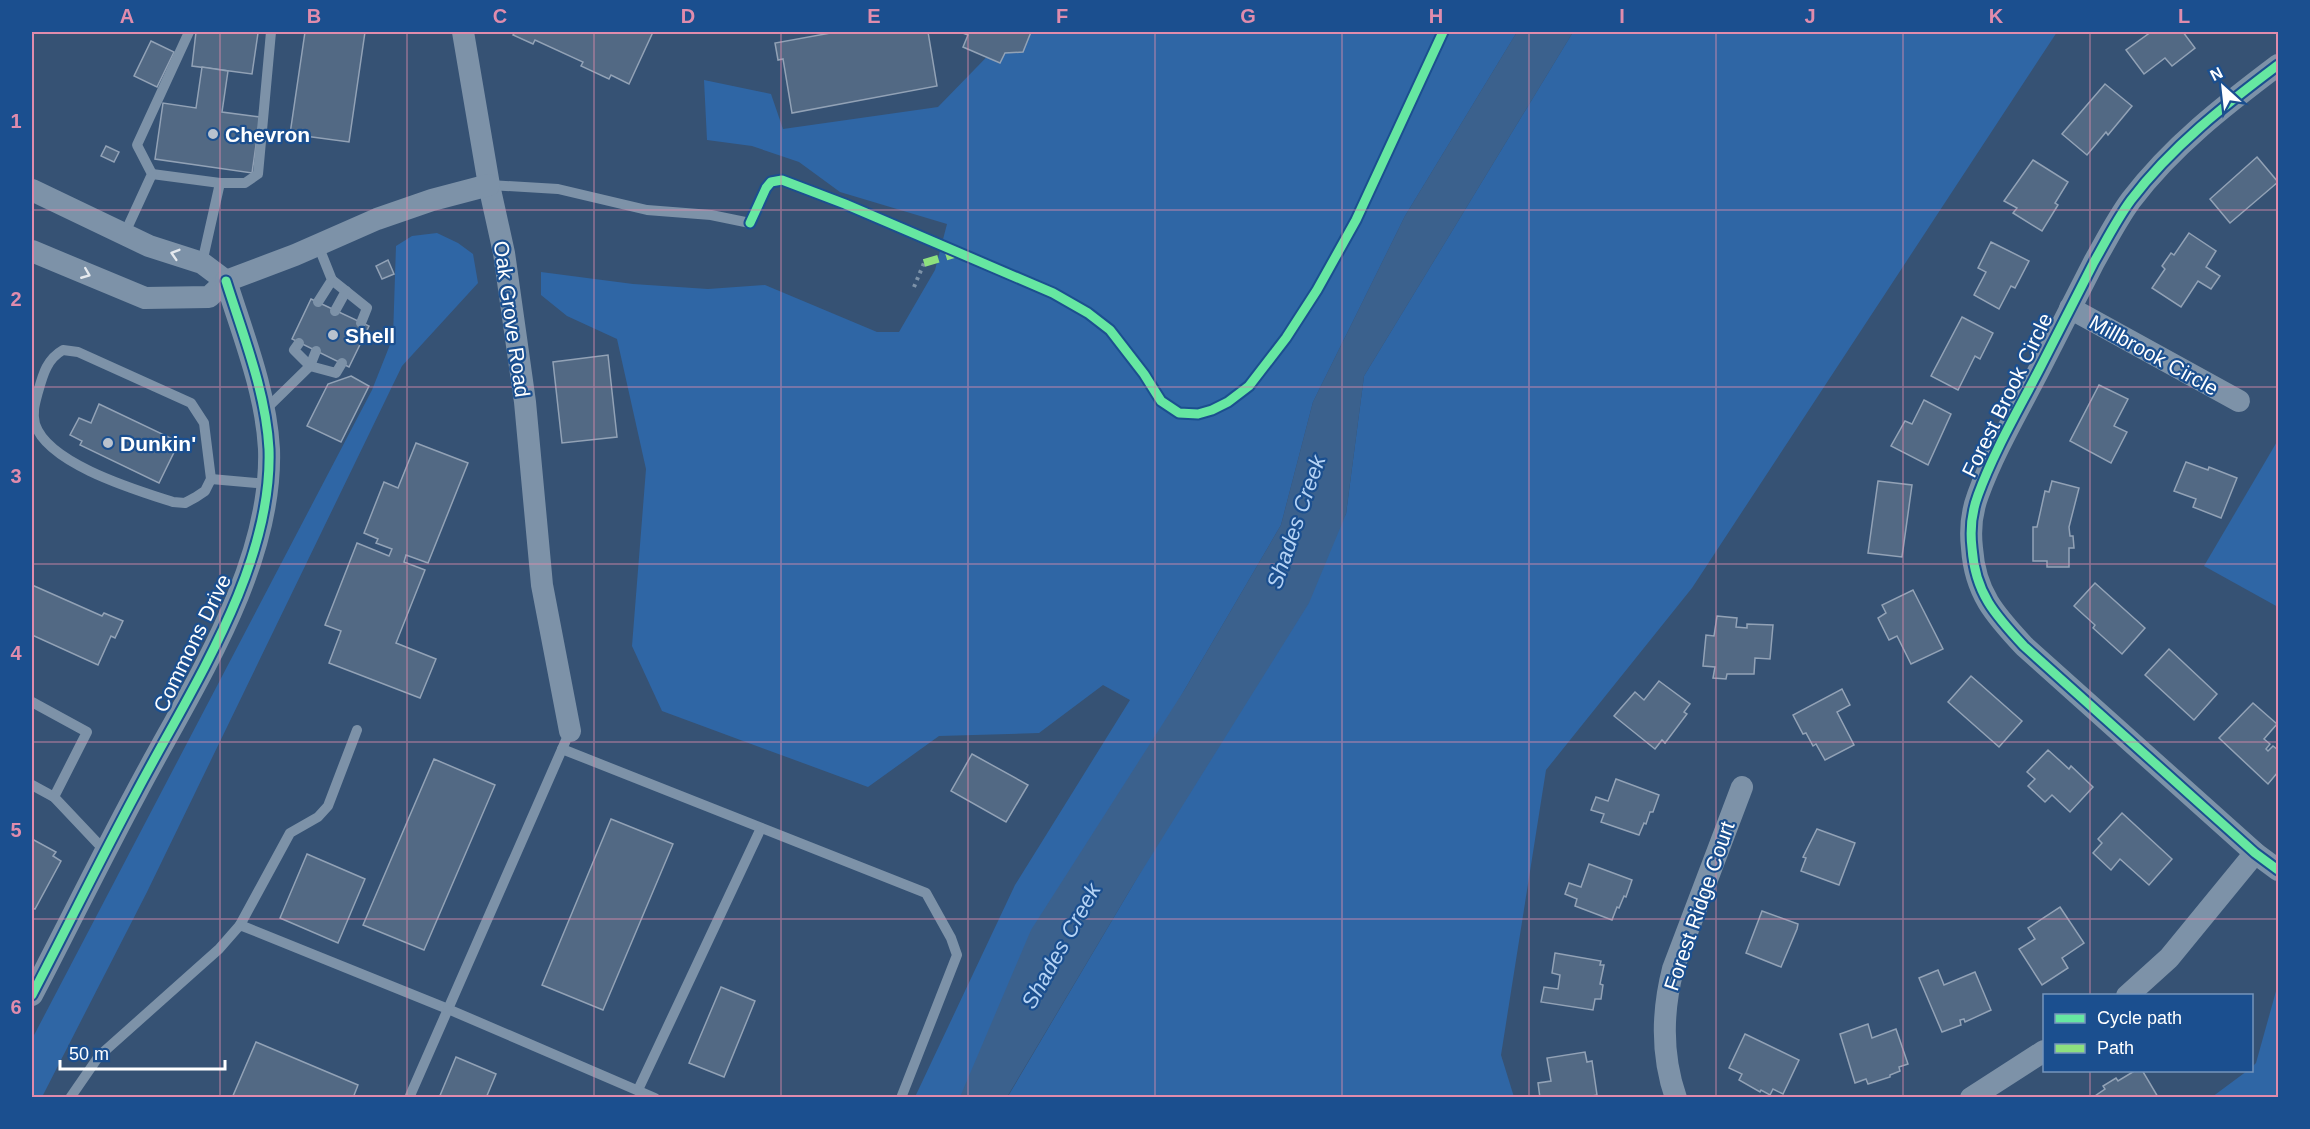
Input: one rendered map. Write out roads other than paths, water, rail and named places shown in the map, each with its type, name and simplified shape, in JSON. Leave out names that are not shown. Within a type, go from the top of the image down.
[{"type":"street","name":"Oak Grove Road","points":[[463,32],[489,185],[504,253],[525,402],[542,585],[566,740]]},
{"type":"street","name":"Forest Brook Circle","points":[[2278,65],[2193,132],[2156,169],[2130,201],[2070,308],[1978,495],[1972,522],[1972,548],[1976,575],[1983,596],[1997,618],[2024,646],[2255,853],[2278,870]]},
{"type":"street","points":[[32,251],[145,298],[209,297],[226,281],[377,219],[432,200],[489,185]]},
{"type":"street","points":[[32,190],[149,246],[202,262],[226,281]]},
{"type":"street","name":"Commons Drive","points":[[32,991],[218,640],[251,564],[267,484],[269,448],[262,401],[226,281]]},
{"type":"street","name":"Millbrook Circle","points":[[2070,308],[2239,401]]},
{"type":"street","name":"Forest Ridge Court","points":[[1676,1098],[1671,1082],[1664,1036],[1667,991],[1673,969],[1742,787]]},
{"type":"street","points":[[2129,994],[2169,958],[2255,853]]},
{"type":"street","points":[[1971,1098],[2043,1052]]},
{"type":"lane","points":[[152,174],[136,145],[189,32]]},
{"type":"lane","points":[[152,174],[220,183],[245,183],[258,174],[272,32]]},
{"type":"lane","points":[[124,235],[152,174]]},
{"type":"lane","points":[[202,262],[220,183]]},
{"type":"lane","points":[[489,185],[558,189],[647,210],[711,216],[750,223]]},
{"type":"lane","points":[[318,245],[332,280],[367,308],[361,323]]},
{"type":"lane","points":[[318,302],[332,280]]},
{"type":"lane","points":[[335,311],[346,291]]},
{"type":"lane","points":[[298,343],[294,351],[310,366],[336,373],[342,363]]},
{"type":"lane","points":[[63,350],[78,352],[191,403],[204,423],[211,479],[205,491],[196,497],[185,503],[172,502],[102,478],[52,449],[35,425],[33,410],[40,382],[52,356],[63,350]]},
{"type":"lane","points":[[264,412],[310,366],[316,351]]},
{"type":"lane","points":[[211,479],[267,484]]},
{"type":"lane","points":[[32,702],[87,732],[54,797]]},
{"type":"lane","points":[[70,1098],[99,1056],[219,949],[240,925],[290,832],[318,816],[328,806],[357,730]]},
{"type":"lane","points":[[409,1098],[566,740],[761,828],[926,893],[944,923],[957,955],[901,1098]]},
{"type":"lane","points":[[32,785],[54,797],[105,851]]},
{"type":"lane","points":[[638,1090],[761,828]]},
{"type":"lane","points":[[240,925],[448,1009],[655,1098]]},
{"type":"water","name":"Shades Creek","points":[[1517,32],[1573,32],[1364,376],[1346,514],[1309,603],[1133,885],[1007,1097],[960,1097],[1031,930],[1185,689],[1281,525],[1313,402],[1405,216]]},
{"type":"place","name":"Chevron","points":[[213,134]]},
{"type":"place","name":"Shell","points":[[333,335]]},
{"type":"place","name":"Dunkin'","points":[[108,443]]}]
